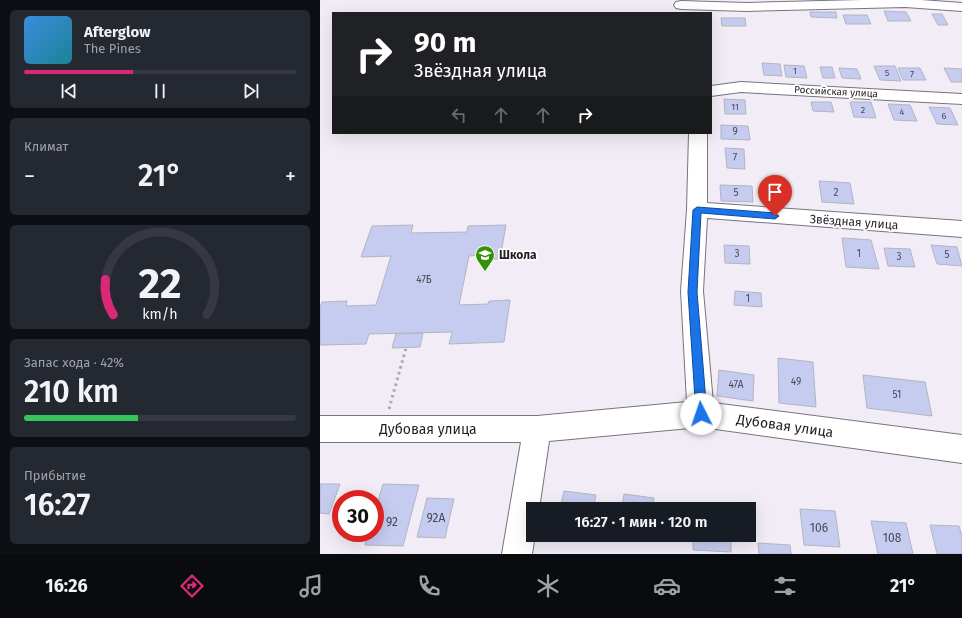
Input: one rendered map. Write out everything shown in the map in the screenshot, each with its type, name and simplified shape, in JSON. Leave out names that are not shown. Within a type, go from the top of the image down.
[{"type":"street","points":[[681,6],[747,7],[905,3],[962,7]]},
{"type":"street","points":[[712,79],[741,87]]},
{"type":"street","name":"Российская улица","points":[[712,91],[741,87],[962,99]]},
{"type":"street","points":[[698,134],[697,210],[692,292],[701,414]]},
{"type":"street","name":"Звёздная улица","points":[[697,210],[962,230]]},
{"type":"street","name":"Дубовая улица","points":[[320,429],[537,429],[701,414],[962,449]]},
{"type":"street","points":[[517,554],[537,429]]},
{"type":"path","points":[[384,429],[406,348]]},
{"type":"building","points":[[884,11],[906,12],[911,21],[888,21]]},
{"type":"building","points":[[810,12],[836,12],[837,18],[811,17]]},
{"type":"building","points":[[932,14],[942,14],[948,25],[938,25]]},
{"type":"building","points":[[843,15],[867,15],[871,24],[846,24]]},
{"type":"building","points":[[721,18],[745,18],[746,26],[722,26]]},
{"type":"building","points":[[762,63],[780,64],[782,76],[764,75]]},
{"type":"building","points":[[784,65],[804,66],[807,78],[786,77]]},
{"type":"building","points":[[874,66],[895,66],[901,81],[880,80]]},
{"type":"building","points":[[820,67],[832,67],[835,78],[823,78]]},
{"type":"building","points":[[839,68],[857,69],[861,79],[842,78]]},
{"type":"building","points":[[898,68],[920,68],[926,80],[903,80]]},
{"type":"building","points":[[944,68],[962,69],[962,82],[951,82]]},
{"type":"building","points":[[724,99],[745,100],[746,114],[725,114]]},
{"type":"building","points":[[811,102],[831,102],[834,112],[813,111]]},
{"type":"building","points":[[850,102],[871,102],[876,118],[854,117]]},
{"type":"building","points":[[888,104],[910,105],[917,121],[894,120]]},
{"type":"building","points":[[929,107],[950,108],[958,125],[937,124]]},
{"type":"building","points":[[721,125],[748,126],[750,140],[721,139]]},
{"type":"building","points":[[725,148],[744,149],[745,169],[727,168]]},
{"type":"building","points":[[819,181],[850,183],[854,204],[822,202]]},
{"type":"building","points":[[720,185],[752,186],[753,202],[721,201]]},
{"type":"building","points":[[413,225],[411,233],[467,232],[468,226],[506,225],[500,259],[480,259],[481,255],[469,256],[459,305],[488,304],[489,301],[510,300],[504,342],[449,344],[452,332],[369,334],[366,344],[320,345],[320,308],[322,302],[347,301],[346,306],[376,305],[391,256],[361,257],[372,226]]},
{"type":"building","points":[[842,238],[871,240],[879,269],[846,267]]},
{"type":"building","points":[[724,245],[749,246],[750,264],[725,263]]},
{"type":"building","points":[[931,245],[957,247],[962,266],[937,264]]},
{"type":"building","points":[[884,248],[910,249],[915,267],[888,266]]},
{"type":"building","points":[[735,291],[761,293],[762,307],[734,305]]},
{"type":"building","points":[[423,333],[420,347],[392,348],[396,334]]},
{"type":"building","points":[[778,358],[813,362],[816,407],[779,403]]},
{"type":"building","points":[[719,370],[754,375],[753,401],[717,396]]},
{"type":"building","points":[[863,375],[925,382],[932,416],[867,408]]},
{"type":"building","points":[[320,484],[340,484],[338,490],[332,490],[332,506],[329,514],[320,513]]},
{"type":"building","points":[[383,484],[419,485],[403,546],[365,545],[366,542],[384,542],[384,490],[381,490]]},
{"type":"building","points":[[564,491],[596,495],[594,502],[562,502]]},
{"type":"building","points":[[624,494],[654,498],[653,502],[623,502]]},
{"type":"building","points":[[427,498],[454,499],[445,538],[417,537]]},
{"type":"building","points":[[800,509],[835,511],[840,547],[804,545]]},
{"type":"building","points":[[871,521],[906,523],[913,554],[878,554]]},
{"type":"building","points":[[930,525],[959,526],[962,536],[962,554],[937,554]]},
{"type":"building","points":[[693,542],[731,542],[731,552],[693,550]]},
{"type":"building","points":[[758,543],[790,545],[791,554],[759,554]]},
{"type":"place","name":"Школа","points":[[485,272]]},
{"type":"route","points":[[701,414],[692,292],[697,210],[775,216]]}]
